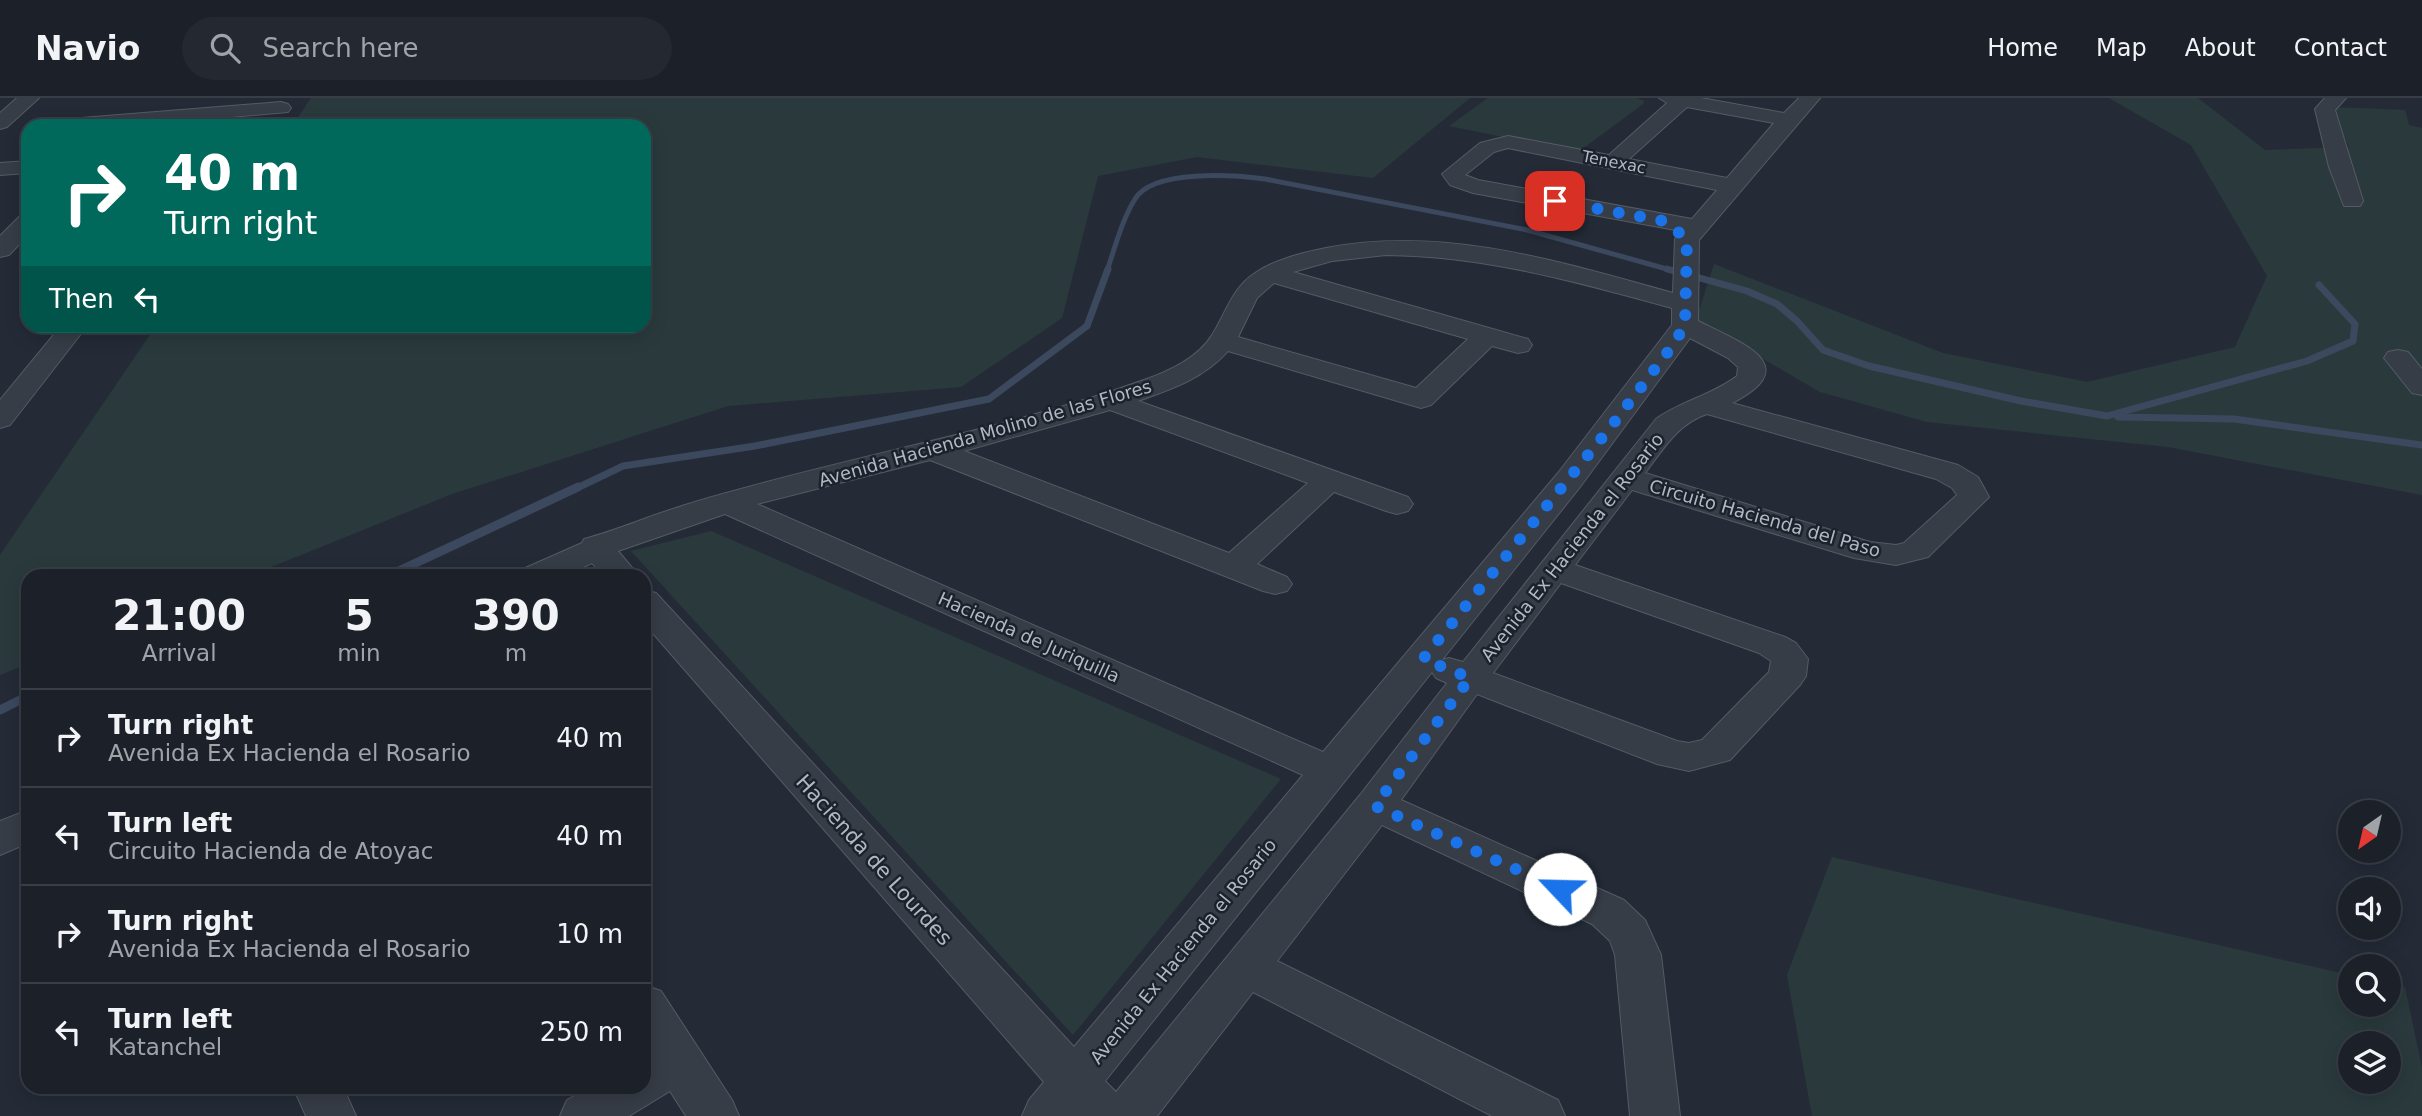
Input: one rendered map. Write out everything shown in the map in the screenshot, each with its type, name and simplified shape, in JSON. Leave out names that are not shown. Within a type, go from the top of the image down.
[{"type":"street","points":[[0,123],[29,98]]},
{"type":"street","points":[[124,119],[142,98]]},
{"type":"street","points":[[1589,157],[1656,98]]},
{"type":"street","points":[[1685,306],[1690,238],[1731,186],[1810,98]]},
{"type":"street","points":[[2336,98],[2325,109],[2328,130],[2336,162],[2352,201]]},
{"type":"street","points":[[1614,162],[1676,99],[1788,120]]},
{"type":"street","points":[[137,119],[252,104],[281,108]]},
{"type":"street","points":[[0,130],[21,128]]},
{"type":"street","name":"Tenexac","points":[[1664,221],[1473,186],[1453,177],[1455,170],[1496,143],[1516,143],[1731,186]]},
{"type":"street","points":[[0,169],[21,168]]},
{"type":"street","points":[[1690,238],[1664,221],[1699,179]]},
{"type":"street","points":[[0,250],[21,216]]},
{"type":"street","name":"Avenida Hacienda Molino de las Flores","points":[[550,569],[596,546],[728,503],[935,451],[1112,401],[1163,383],[1187,371],[1223,341],[1248,292],[1271,274],[1314,258],[1395,247],[1438,248],[1565,271],[1685,306]]},
{"type":"street","points":[[1271,274],[1518,345]]},
{"type":"street","name":"Avenida Ex Hacienda el Rosario","points":[[1047,1116],[1619,416],[1685,306],[1752,366],[1753,373],[1749,381],[1732,393],[1673,418],[1553,569],[1375,806],[1127,1116]]},
{"type":"street","points":[[4,410],[68,333]]},
{"type":"street","points":[[1223,341],[1432,403],[1487,336]]},
{"type":"street","points":[[2398,358],[2422,387]]},
{"type":"street","points":[[1112,401],[1397,503]]},
{"type":"street","name":"Circuito Hacienda del Paso","points":[[1624,477],[1866,551],[1896,555],[1916,550],[1973,497],[1972,488],[1962,479],[1947,472],[1706,405]]},
{"type":"street","points":[[935,451],[1275,584]]},
{"type":"street","points":[[1234,567],[1329,480]]},
{"type":"street","name":"Hacienda de Juriquilla","points":[[728,503],[1330,771]]},
{"type":"street","points":[[596,546],[616,569]]},
{"type":"street","points":[[1423,659],[1650,748],[1689,757],[1716,750],[1787,676],[1790,659],[1783,650],[1553,569]]},
{"type":"street","name":"Hacienda de Lourdes","points":[[651,609],[1105,1116]]},
{"type":"street","points":[[1375,806],[1583,899],[1621,923],[1635,944],[1638,955],[1655,1116]]},
{"type":"street","points":[[0,839],[21,828]]},
{"type":"street","points":[[1246,967],[1540,1116]]},
{"type":"street","points":[[651,1032],[661,1071],[714,1116]]},
{"type":"street","points":[[321,1094],[331,1116]]},
{"type":"street","points":[[585,1116],[623,1094]]},
{"type":"shaded area","points":[[311,98],[1470,98],[1373,178],[1197,157],[1098,176],[1062,318],[961,387],[728,406],[452,494],[266,569],[21,569],[21,667],[0,675],[0,555],[151,333],[651,333],[651,119],[297,119]]},
{"type":"shaded area","points":[[1488,98],[1637,98],[1644,101],[1578,152],[1449,126]]},
{"type":"shaded area","points":[[2109,98],[2198,98],[2265,150],[2349,147],[2330,107],[2405,110],[2409,125],[2422,128],[2422,495],[2168,447],[1927,422],[1820,392],[1696,320],[1714,264],[1943,353],[2087,382],[2235,347],[2267,276],[2191,145]]},
{"type":"shaded area","points":[[711,531],[1281,779],[1073,1035],[651,573],[651,569],[647,569],[631,551]]},
{"type":"shaded area","points":[[1832,857],[2338,972],[2338,1017],[2401,1017],[2401,986],[2405,987],[2422,1068],[2422,1116],[1812,1116],[1787,975]]},
{"type":"waterway","points":[[1107,271],[1126,216],[1144,189],[1176,178],[1195,176],[1265,179],[1527,230],[1674,271]]},
{"type":"waterway","points":[[575,489],[623,466],[755,446],[989,399],[1087,326],[1108,269]]},
{"type":"waterway","points":[[1667,269],[1747,291],[1777,304],[1797,321],[1823,350],[1869,366],[2021,401],[2107,416],[2307,361],[2353,341],[2355,324],[2319,285]]},
{"type":"waterway","points":[[2118,417],[2234,419],[2422,445]]},
{"type":"waterway","points":[[403,569],[578,487]]},
{"type":"waterway","points":[[0,710],[21,700]]},
{"type":"route","points":[[1555,201],[1664,221],[1687,239],[1685,326],[1569,480],[1423,659],[1470,678],[1375,806],[1560,889]]}]
